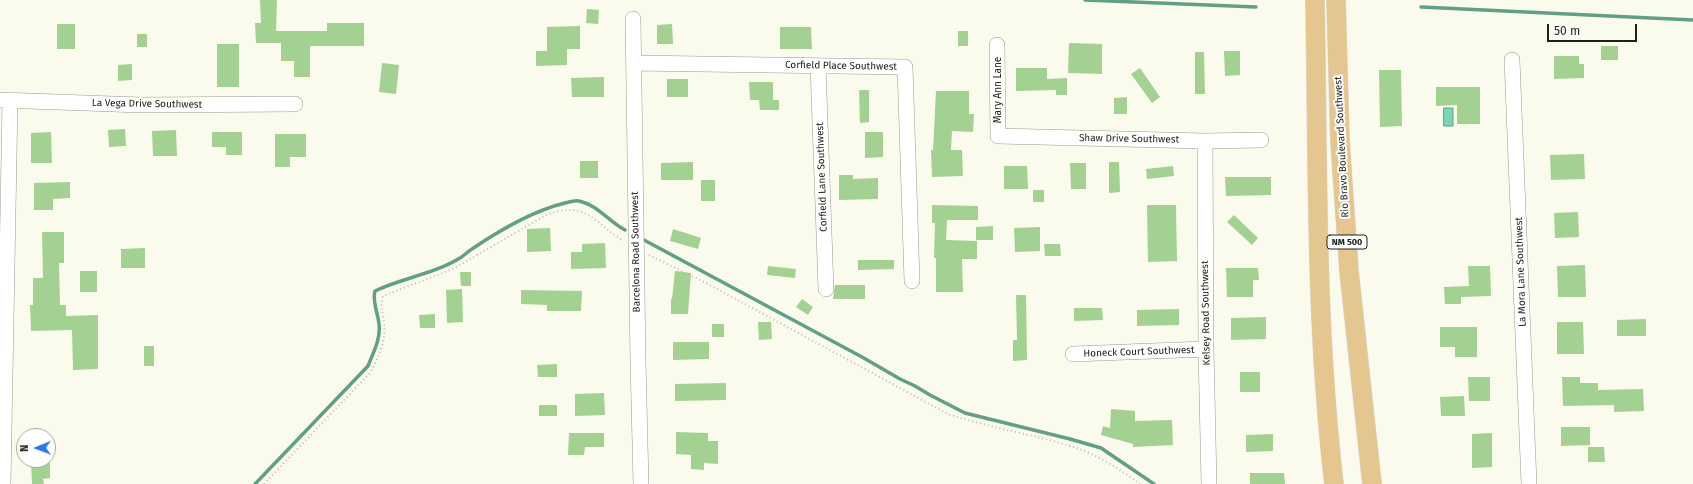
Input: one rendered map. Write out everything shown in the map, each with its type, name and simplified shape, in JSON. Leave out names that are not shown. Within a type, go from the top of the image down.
[{"type":"main road","name":"NM 500","points":[[1315,0],[1320,273],[1329,436],[1334,484]]},
{"type":"main road","name":"Rio Bravo Boulevard Southwest","points":[[1336,0],[1340,142],[1349,264],[1372,484]]},
{"type":"street","name":"Barcelona Road Southwest","points":[[633,19],[638,361],[642,484]]},
{"type":"street","name":"Mary Ann Lane","points":[[997,45],[998,136]]},
{"type":"street","name":"La Mora Lane Southwest","points":[[1512,60],[1529,484]]},
{"type":"street","name":"Corfield Place Southwest","points":[[634,63],[905,67],[912,281]]},
{"type":"street","name":"Corfield Lane Southwest","points":[[818,66],[826,289]]},
{"type":"street","name":"La Vega Drive Southwest","points":[[5,100],[141,105],[295,104]]},
{"type":"street","points":[[3,484],[5,100]]},
{"type":"street","name":"Shaw Drive Southwest","points":[[998,136],[1205,141],[1261,140]]},
{"type":"street","name":"Kelsey Road Southwest","points":[[1205,141],[1206,349],[1209,484]]},
{"type":"street","name":"Honeck Court Southwest","points":[[1073,354],[1206,349]]},
{"type":"path","points":[[264,484],[370,373],[380,356],[384,341],[384,324],[381,305],[383,296],[453,269],[546,215],[560,210],[572,209],[592,216],[614,235],[636,249],[706,283],[948,414],[970,422],[1076,448],[1098,458],[1140,484]]},
{"type":"shaded area","points":[[1444,108],[1453,108],[1453,126],[1444,126]]},
{"type":"building","points":[[260,0],[277,0],[276,31],[327,31],[327,23],[364,23],[364,46],[310,46],[310,77],[294,77],[294,61],[281,61],[281,43],[256,43],[255,23],[261,23]]},
{"type":"building","points":[[587,9],[599,10],[598,24],[586,23]]},
{"type":"building","points":[[57,24],[75,24],[75,49],[57,49]]},
{"type":"building","points":[[672,24],[673,44],[657,44],[657,25]]},
{"type":"building","points":[[580,26],[580,49],[567,49],[567,65],[536,66],[536,51],[547,51],[547,27]]},
{"type":"building","points":[[780,27],[811,27],[812,49],[780,49]]},
{"type":"building","points":[[958,31],[968,31],[968,46],[958,46]]},
{"type":"building","points":[[137,34],[147,34],[147,47],[137,47]]},
{"type":"building","points":[[1069,43],[1102,44],[1102,74],[1068,73]]},
{"type":"building","points":[[217,44],[239,44],[239,87],[217,87]]},
{"type":"building","points":[[1601,46],[1618,46],[1618,60],[1601,60]]},
{"type":"building","points":[[1224,51],[1240,51],[1240,75],[1225,76]]},
{"type":"building","points":[[1195,52],[1204,52],[1205,94],[1195,94]]},
{"type":"building","points":[[1554,56],[1579,56],[1579,64],[1584,64],[1584,78],[1554,79]]},
{"type":"building","points":[[382,63],[399,65],[396,94],[379,92]]},
{"type":"building","points":[[132,64],[132,80],[118,81],[118,65]]},
{"type":"building","points":[[1016,68],[1047,68],[1047,79],[1067,78],[1067,95],[1056,95],[1056,90],[1016,91]]},
{"type":"building","points":[[1140,68],[1160,97],[1152,103],[1131,74]]},
{"type":"building","points":[[1379,70],[1401,70],[1402,126],[1380,127]]},
{"type":"building","points":[[604,77],[604,97],[572,97],[571,78]]},
{"type":"building","points":[[667,79],[688,79],[688,97],[667,97]]},
{"type":"building","points":[[749,82],[773,82],[773,100],[779,100],[779,110],[760,110],[759,100],[750,100]]},
{"type":"building","points":[[1436,87],[1480,87],[1480,124],[1457,124],[1457,105],[1436,106]]},
{"type":"building","points":[[859,90],[869,90],[869,122],[860,123]]},
{"type":"building","points":[[936,91],[969,91],[969,114],[974,114],[973,132],[952,131],[951,150],[962,150],[963,176],[932,177],[931,150],[933,150]]},
{"type":"building","points":[[1127,97],[1127,114],[1114,114],[1114,98]]},
{"type":"building","points":[[125,129],[126,146],[109,147],[108,130]]},
{"type":"building","points":[[176,130],[177,156],[153,156],[152,131]]},
{"type":"building","points":[[51,132],[52,163],[31,163],[31,133]]},
{"type":"building","points":[[212,132],[242,132],[242,155],[226,155],[226,147],[212,147]]},
{"type":"building","points":[[865,132],[883,132],[883,157],[865,158]]},
{"type":"building","points":[[275,134],[306,134],[306,157],[290,157],[290,167],[275,167]]},
{"type":"building","points":[[1584,154],[1585,179],[1551,180],[1550,155]]},
{"type":"building","points":[[580,161],[598,161],[598,178],[580,178]]},
{"type":"building","points":[[693,162],[693,180],[661,180],[661,163]]},
{"type":"building","points":[[1109,162],[1119,162],[1120,192],[1109,193]]},
{"type":"building","points":[[1070,163],[1086,163],[1086,189],[1071,189]]},
{"type":"building","points":[[1004,166],[1027,166],[1028,189],[1004,189]]},
{"type":"building","points":[[1173,166],[1174,176],[1147,179],[1146,169]]},
{"type":"building","points":[[839,175],[853,175],[853,179],[878,178],[878,199],[839,200]]},
{"type":"building","points":[[1225,177],[1271,177],[1271,195],[1226,196]]},
{"type":"building","points":[[701,180],[715,180],[715,201],[701,201]]},
{"type":"building","points":[[70,182],[70,198],[53,199],[53,210],[34,210],[34,183]]},
{"type":"building","points":[[1033,190],[1044,190],[1044,202],[1033,202]]},
{"type":"building","points":[[932,205],[978,206],[978,220],[947,220],[946,240],[977,241],[977,259],[962,259],[963,292],[936,292],[936,258],[934,258],[935,223],[932,223]]},
{"type":"building","points":[[1147,205],[1176,205],[1177,261],[1148,262]]},
{"type":"building","points":[[1578,212],[1579,237],[1555,238],[1554,213]]},
{"type":"building","points":[[1234,215],[1258,238],[1252,245],[1227,222]]},
{"type":"building","points":[[993,226],[993,240],[976,240],[976,227]]},
{"type":"building","points":[[1040,227],[1040,251],[1015,252],[1014,228]]},
{"type":"building","points":[[550,228],[551,251],[527,252],[527,229]]},
{"type":"building","points":[[673,229],[701,238],[698,249],[670,241]]},
{"type":"building","points":[[42,232],[64,232],[64,263],[59,263],[60,305],[66,305],[66,316],[98,315],[98,369],[73,370],[72,330],[31,331],[30,305],[33,305],[33,278],[43,278]]},
{"type":"building","points":[[605,243],[606,268],[571,269],[571,252],[582,252],[582,244]]},
{"type":"building","points":[[1044,244],[1060,244],[1061,256],[1045,256]]},
{"type":"building","points":[[145,248],[145,268],[121,268],[121,249]]},
{"type":"building","points":[[858,260],[894,260],[894,269],[858,270]]},
{"type":"building","points":[[1585,265],[1586,297],[1558,297],[1557,266]]},
{"type":"building","points":[[768,266],[796,269],[795,278],[767,275]]},
{"type":"building","points":[[1468,266],[1490,266],[1491,296],[1461,297],[1461,304],[1445,304],[1444,287],[1469,286]]},
{"type":"building","points":[[1226,268],[1258,268],[1259,280],[1253,280],[1253,297],[1227,297]]},
{"type":"building","points":[[80,271],[97,271],[97,292],[80,292]]},
{"type":"building","points":[[675,271],[691,273],[688,314],[671,314],[671,299]]},
{"type":"building","points":[[460,272],[471,272],[471,286],[461,286]]},
{"type":"building","points":[[835,285],[865,285],[865,299],[833,299]]},
{"type":"building","points":[[462,289],[463,322],[447,323],[446,290]]},
{"type":"building","points":[[521,290],[582,291],[581,311],[547,311],[547,305],[521,304]]},
{"type":"building","points":[[1016,295],[1026,295],[1027,360],[1013,361],[1013,340],[1017,340]]},
{"type":"building","points":[[802,299],[813,307],[808,315],[796,307]]},
{"type":"building","points":[[1074,308],[1102,308],[1103,320],[1074,321]]},
{"type":"building","points":[[1179,309],[1179,325],[1137,326],[1137,310]]},
{"type":"building","points":[[435,314],[435,328],[420,328],[419,315]]},
{"type":"building","points":[[1266,317],[1266,339],[1231,340],[1231,318]]},
{"type":"building","points":[[1646,319],[1646,336],[1617,336],[1617,320]]},
{"type":"building","points":[[758,322],[771,322],[772,339],[759,340]]},
{"type":"building","points":[[1557,322],[1583,322],[1584,354],[1557,354]]},
{"type":"building","points":[[712,324],[724,324],[724,337],[712,337]]},
{"type":"building","points":[[1440,327],[1477,327],[1477,357],[1455,357],[1455,347],[1440,347]]},
{"type":"building","points":[[673,342],[709,342],[709,359],[673,360]]},
{"type":"building","points":[[144,346],[154,346],[154,366],[144,366]]},
{"type":"building","points":[[557,364],[557,377],[538,377],[537,365]]},
{"type":"building","points":[[1240,372],[1260,372],[1260,392],[1240,392]]},
{"type":"building","points":[[1468,377],[1490,377],[1490,401],[1469,401]]},
{"type":"building","points":[[1562,377],[1580,377],[1580,383],[1598,383],[1598,390],[1643,389],[1644,411],[1614,412],[1614,405],[1563,406]]},
{"type":"building","points":[[726,383],[726,400],[675,401],[675,384]]},
{"type":"building","points":[[604,393],[605,415],[575,416],[575,394]]},
{"type":"building","points":[[1464,396],[1465,416],[1441,416],[1440,397]]},
{"type":"building","points":[[539,405],[557,405],[557,416],[539,416]]},
{"type":"building","points":[[1111,409],[1135,411],[1135,421],[1172,420],[1173,445],[1133,447],[1133,444],[1101,435],[1103,426],[1110,428]]},
{"type":"building","points":[[1561,427],[1590,427],[1590,445],[1561,446]]},
{"type":"building","points":[[676,432],[708,433],[708,441],[718,441],[718,464],[704,463],[704,470],[691,469],[691,455],[676,454]]},
{"type":"building","points":[[569,433],[604,433],[604,447],[585,447],[584,455],[568,455]]},
{"type":"building","points":[[1492,433],[1492,467],[1472,468],[1472,434]]},
{"type":"building","points":[[1273,434],[1273,451],[1246,452],[1246,435]]},
{"type":"building","points":[[1588,447],[1604,447],[1605,462],[1588,462]]},
{"type":"building","points":[[31,468],[50,468],[50,478],[43,479],[44,484],[32,484]]},
{"type":"building","points":[[1250,473],[1284,473],[1285,484],[1250,484]]},
{"type":"waterway","points":[[1085,0],[1256,7]]},
{"type":"waterway","points":[[1421,7],[1693,20]]},
{"type":"waterway","points":[[255,484],[368,366],[379,335],[379,324],[374,299],[375,291],[440,268],[462,257],[470,250],[517,222],[553,206],[576,201],[586,203],[625,230]]},
{"type":"waterway","points":[[644,240],[965,413],[1101,448],[1154,484]]}]
